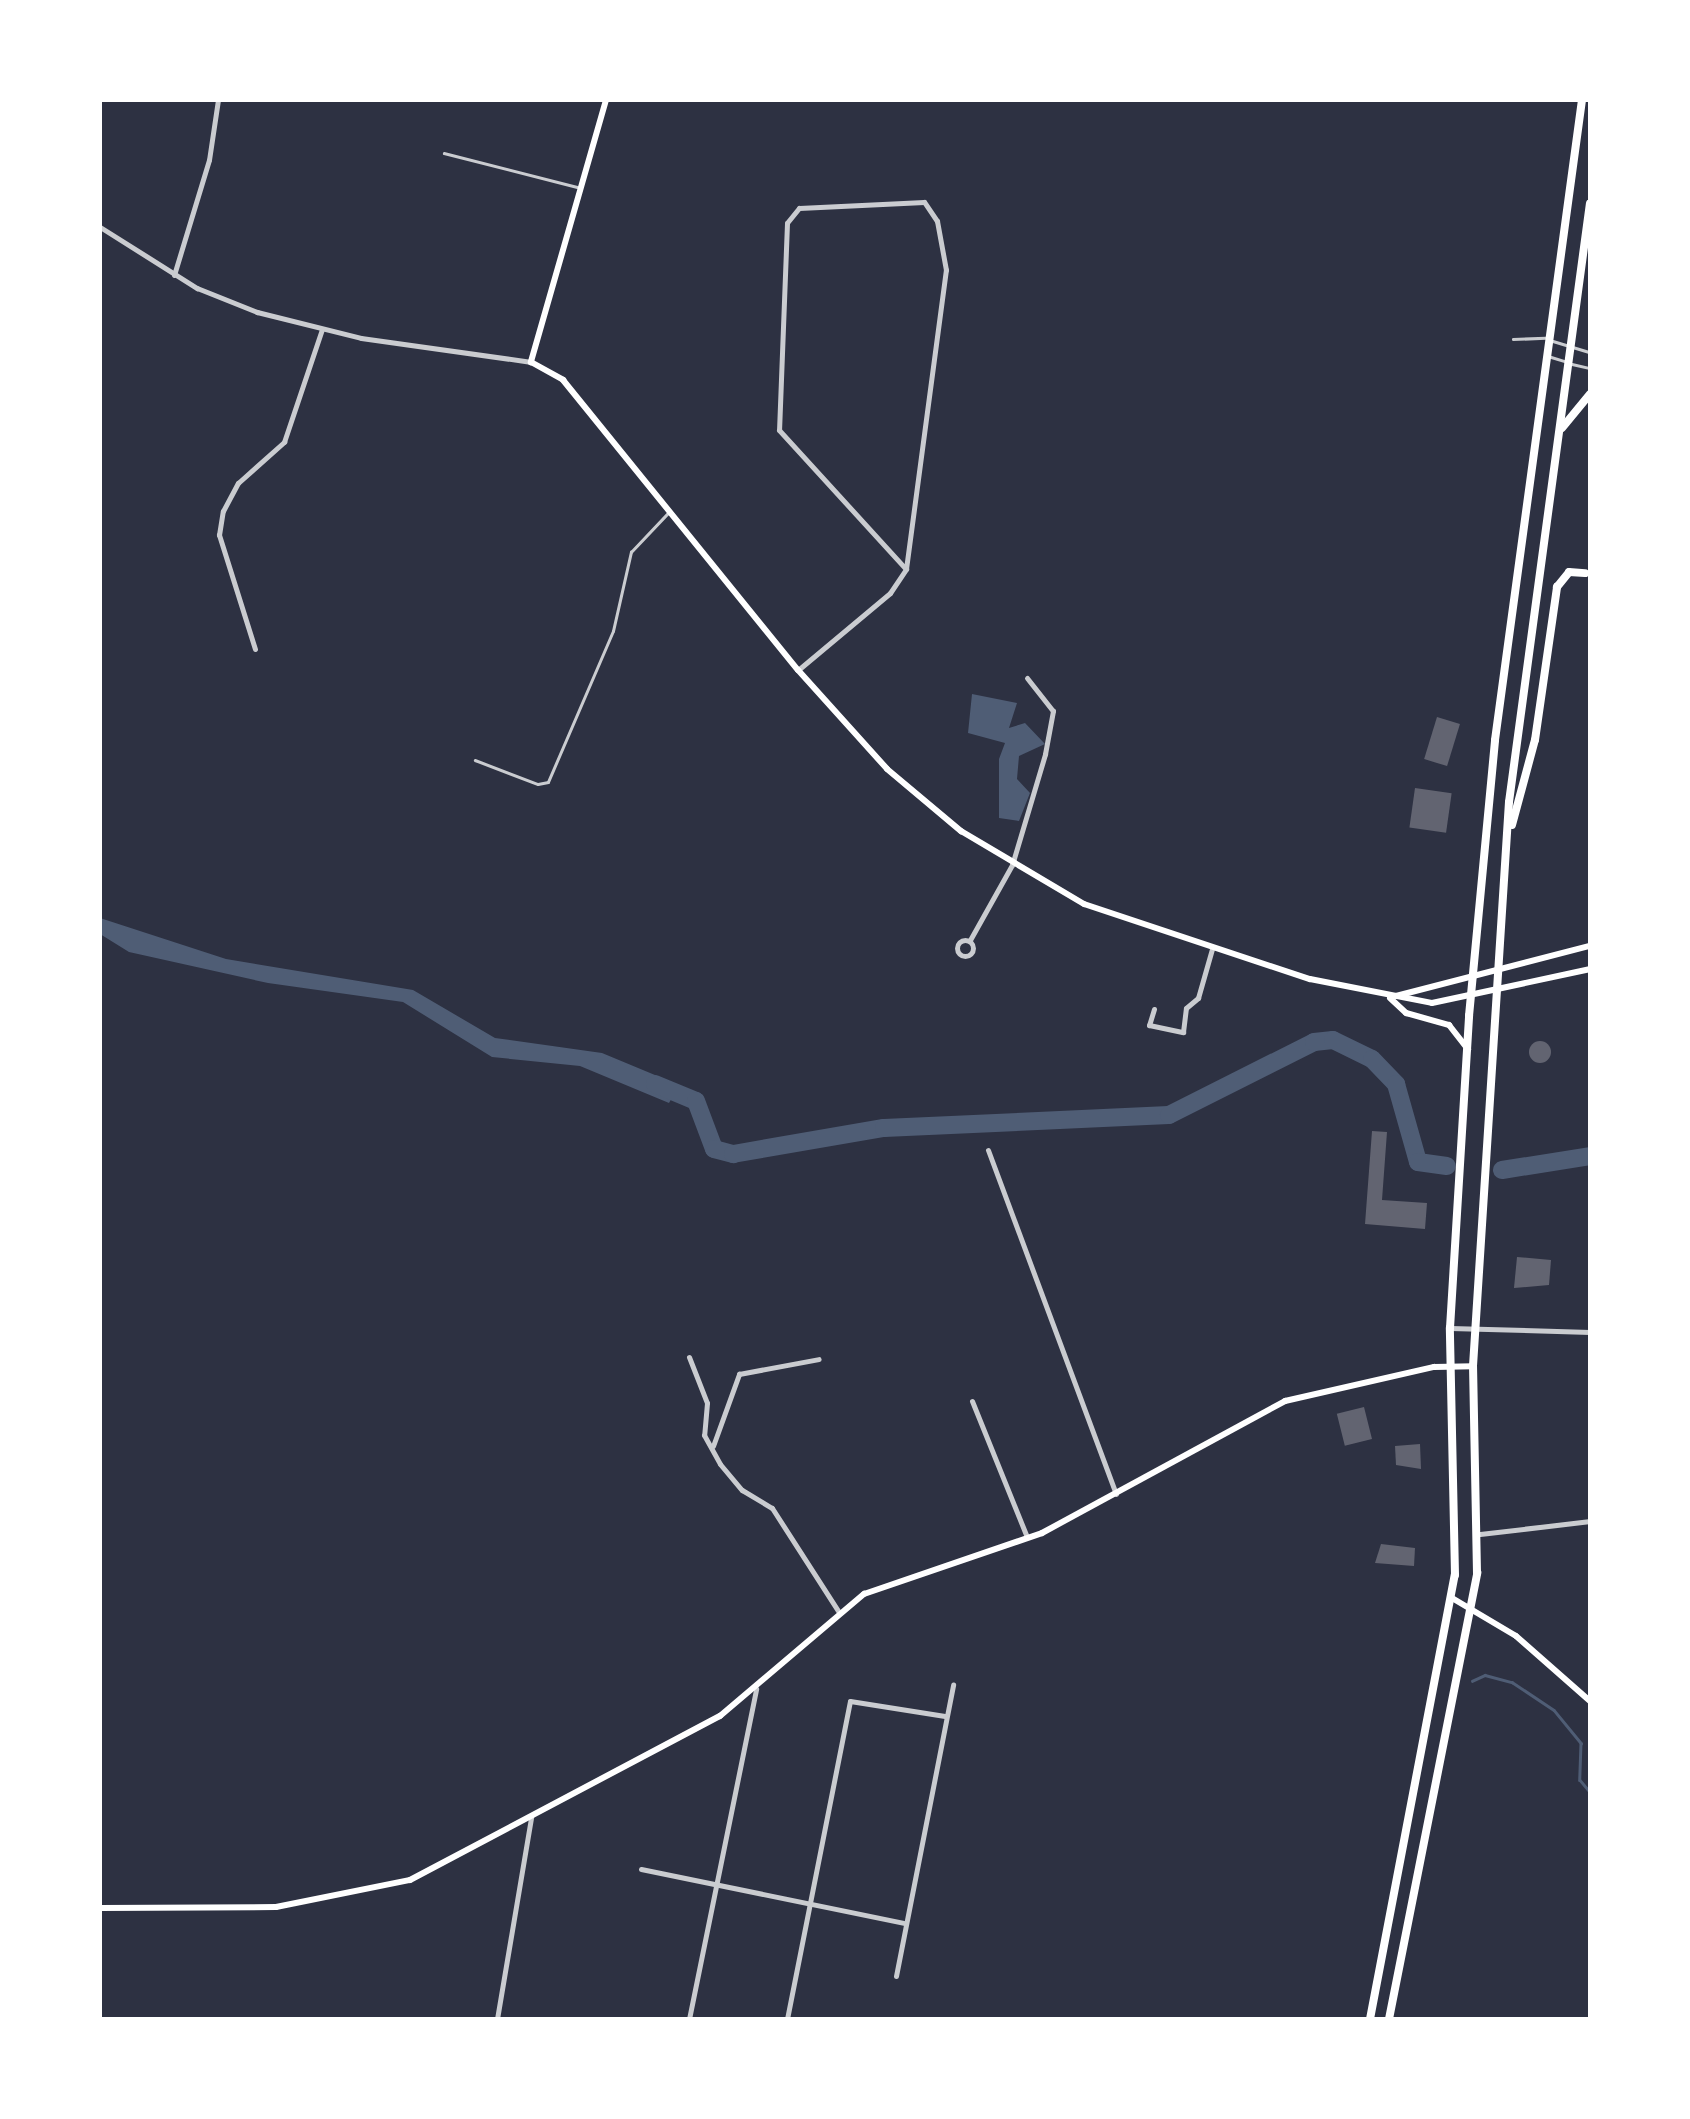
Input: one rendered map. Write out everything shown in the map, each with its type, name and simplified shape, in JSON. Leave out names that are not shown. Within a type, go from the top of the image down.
[{"type":"main road","points":[[606,100],[531,362],[563,380],[798,670],[887,769],[1012,865],[1084,904],[1212,950],[1419,1003],[1494,994],[1590,969]]},
{"type":"main road","points":[[1370,2019],[1452,1598],[1457,1499],[1450,1328],[1471,998],[1495,740],[1582,100]]},
{"type":"main road","points":[[1389,2019],[1471,1607],[1480,1534],[1473,1366],[1494,994],[1508,839],[1590,202]]},
{"type":"main road","points":[[1580,285],[1590,255]]},
{"type":"main road","points":[[1560,432],[1590,394]]},
{"type":"main road","points":[[1508,839],[1537,730],[1557,587],[1569,572],[1585,573]]},
{"type":"main road","points":[[1390,997],[1473,979],[1590,946]]},
{"type":"main road","points":[[1390,997],[1406,1013],[1449,1025],[1468,1049]]},
{"type":"main road","points":[[100,1908],[251,1909],[368,1892],[425,1873],[705,1724],[756,1689],[838,1611],[884,1585],[1028,1539],[1286,1401],[1450,1366],[1473,1366]]},
{"type":"main road","points":[[1452,1598],[1516,1636],[1590,1701]]},
{"type":"street","points":[[174,276],[209,160],[218,100]]},
{"type":"street","points":[[798,670],[890,593],[906,569],[946,281],[937,221],[931,208],[914,200],[799,208],[787,223],[779,430],[906,569]]},
{"type":"street","points":[[100,227],[174,276],[224,301],[322,329],[531,362]]},
{"type":"street","points":[[255,648],[219,535],[223,511],[238,483],[284,442],[322,329]]},
{"type":"street","points":[[970,940],[1012,865],[1053,712],[1027,678]]},
{"type":"street","points":[[1154,1008],[1149,1025],[1183,1032],[1186,1008],[1198,998],[1212,950]]},
{"type":"street","points":[[988,1150],[1116,1494]]},
{"type":"street","points":[[1450,1328],[1590,1332]]},
{"type":"street","points":[[689,1356],[707,1403],[704,1435],[742,1490],[772,1508],[838,1611]]},
{"type":"street","points":[[713,1449],[739,1374],[819,1359]]},
{"type":"street","points":[[972,1401],[1028,1539]]},
{"type":"street","points":[[1480,1534],[1590,1521]]},
{"type":"street","points":[[896,1976],[954,1685]]},
{"type":"street","points":[[689,2019],[756,1689]]},
{"type":"street","points":[[786,2019],[850,1700],[945,1716]]},
{"type":"street","points":[[497,2019],[532,1814]]},
{"type":"street","points":[[641,1869],[904,1923]]},
{"type":"lane","points":[[444,153],[578,187]]},
{"type":"lane","points":[[1512,339],[1550,340],[1590,352]]},
{"type":"lane","points":[[1548,356],[1590,368]]},
{"type":"lane","points":[[475,760],[538,784],[548,782],[613,631],[631,552],[669,512]]},
{"type":"water","points":[[972,694],[1017,703],[1009,728],[1025,723],[1045,744],[1019,756],[1017,779],[1030,793],[1019,821],[999,818],[999,759],[1005,743],[968,733]]},
{"type":"water","points":[[100,918],[226,959],[413,990],[495,1038],[602,1053],[679,1085],[669,1103],[580,1066],[492,1057],[403,1002],[268,983],[129,952],[100,934]]},
{"type":"building","points":[[1437,717],[1460,724],[1447,766],[1424,759]]},
{"type":"building","points":[[1415,788],[1452,793],[1446,833],[1409,828]]},
{"type":"building","points":[[1540,1041],[1548,1044],[1548,1060],[1540,1063],[1532,1060],[1529,1052],[1532,1044]]},
{"type":"building","points":[[1372,1131],[1387,1132],[1382,1200],[1427,1203],[1425,1229],[1365,1224]]},
{"type":"building","points":[[1517,1257],[1551,1260],[1549,1285],[1514,1288]]},
{"type":"building","points":[[1364,1407],[1372,1439],[1345,1446],[1337,1414]]},
{"type":"building","points":[[1420,1444],[1421,1469],[1396,1465],[1395,1446]]},
{"type":"building","points":[[1381,1544],[1415,1548],[1414,1566],[1375,1563]]},
{"type":"waterway","points":[[655,1084],[696,1101],[714,1149],[733,1154],[884,1128],[1169,1115],[1314,1042],[1333,1040],[1372,1059],[1396,1084],[1418,1162],[1447,1166]]},
{"type":"waterway","points":[[1502,1170],[1590,1156]]},
{"type":"waterway","points":[[1472,1681],[1485,1675],[1512,1682],[1554,1710],[1581,1743],[1580,1780],[1590,1792]]}]
